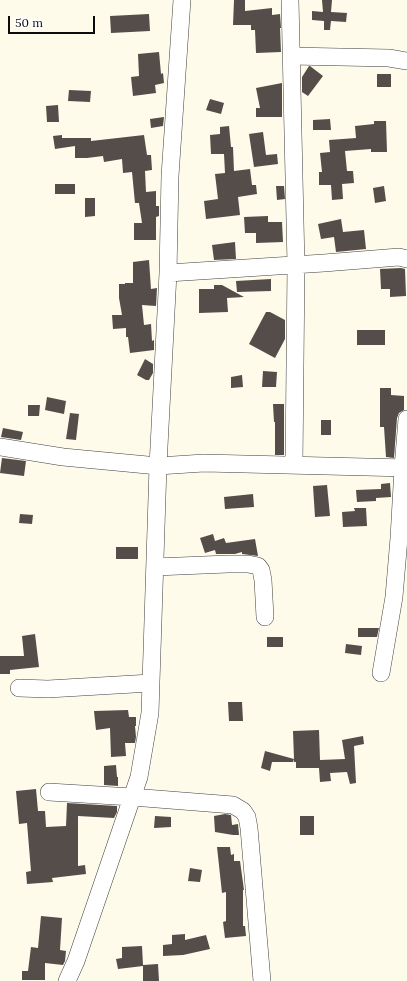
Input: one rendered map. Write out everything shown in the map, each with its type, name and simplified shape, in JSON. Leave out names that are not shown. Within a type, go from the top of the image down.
[{"type":"street","points":[[68,981],[139,778],[150,713],[158,466],[168,274],[170,176],[182,0]]},
{"type":"street","points":[[290,0],[296,265],[294,465]]},
{"type":"street","points":[[291,56],[389,58],[407,61]]},
{"type":"street","points":[[168,274],[324,264],[399,257],[407,259]]},
{"type":"street","points":[[381,673],[394,597],[405,468],[407,419]]},
{"type":"street","points":[[0,447],[63,457],[158,466],[204,463],[405,468]]},
{"type":"street","points":[[155,567],[228,564],[248,564],[258,566],[261,570],[263,580],[265,617]]},
{"type":"street","points":[[19,688],[151,683]]},
{"type":"street","points":[[49,792],[233,805],[243,811],[247,816],[249,828],[262,981]]},
{"type":"building","points":[[234,0],[245,0],[245,11],[272,8],[272,15],[280,14],[281,52],[256,53],[255,30],[251,30],[251,25],[233,25]]},
{"type":"building","points":[[322,0],[332,0],[331,12],[347,13],[346,22],[331,21],[330,30],[324,30],[324,21],[312,20],[312,11],[323,12]]},
{"type":"building","points":[[149,14],[150,31],[111,33],[110,16]]},
{"type":"building","points":[[159,52],[161,74],[163,73],[164,83],[155,85],[156,93],[133,96],[131,77],[139,76],[138,54]]},
{"type":"building","points":[[309,66],[323,76],[308,96],[302,92],[302,77]]},
{"type":"building","points":[[377,74],[391,74],[391,87],[377,87]]},
{"type":"building","points":[[282,83],[282,117],[256,117],[256,108],[260,108],[256,88]]},
{"type":"building","points":[[69,90],[91,91],[90,102],[68,101]]},
{"type":"building","points":[[210,99],[224,103],[221,114],[206,110]]},
{"type":"building","points":[[58,105],[59,122],[47,122],[46,106]]},
{"type":"building","points":[[164,117],[163,126],[151,128],[150,119]]},
{"type":"building","points":[[330,119],[331,130],[313,130],[313,120]]},
{"type":"building","points":[[374,121],[386,121],[387,152],[371,152],[371,149],[345,151],[347,171],[353,171],[354,183],[342,184],[343,199],[332,200],[331,185],[319,185],[319,172],[322,172],[320,153],[330,152],[329,140],[356,138],[355,126],[374,124]]},
{"type":"building","points":[[229,126],[231,147],[233,147],[234,171],[250,169],[252,185],[256,185],[257,194],[238,197],[240,215],[206,219],[204,201],[218,199],[215,174],[225,173],[224,154],[211,154],[210,135],[220,134],[220,127]]},
{"type":"building","points":[[263,132],[266,155],[277,154],[278,164],[254,167],[249,134]]},
{"type":"building","points":[[62,135],[62,138],[91,138],[91,141],[144,135],[147,155],[151,155],[152,170],[145,171],[146,192],[156,191],[156,206],[159,206],[159,216],[156,217],[156,240],[134,240],[134,223],[142,223],[139,203],[135,203],[132,172],[123,173],[122,159],[104,162],[103,156],[75,158],[75,146],[55,149],[53,136]]},
{"type":"building","points":[[55,184],[75,184],[75,194],[55,194]]},
{"type":"building","points":[[276,186],[284,186],[285,199],[277,200]]},
{"type":"building","points":[[384,186],[386,201],[375,203],[373,188]]},
{"type":"building","points":[[85,198],[95,198],[95,216],[85,217]]},
{"type":"building","points":[[268,216],[268,222],[282,222],[283,242],[256,243],[256,233],[245,233],[244,217]]},
{"type":"building","points":[[341,219],[343,232],[364,230],[366,249],[336,252],[334,237],[321,239],[318,224]]},
{"type":"building","points":[[235,242],[236,259],[214,260],[212,245]]},
{"type":"building","points":[[149,260],[151,289],[157,288],[156,306],[142,305],[144,325],[151,324],[154,350],[130,353],[128,337],[126,337],[126,328],[113,329],[112,315],[122,315],[119,298],[119,284],[133,283],[133,262]]},
{"type":"building","points":[[380,269],[405,269],[406,296],[390,297],[390,289],[381,289]]},
{"type":"building","points":[[271,279],[271,291],[237,292],[236,281]]},
{"type":"building","points":[[214,285],[222,285],[244,297],[227,298],[228,312],[199,313],[199,289],[214,289]]},
{"type":"building","points":[[266,312],[270,312],[285,320],[285,339],[275,358],[249,344]]},
{"type":"building","points":[[357,330],[385,330],[385,345],[357,345]]},
{"type":"building","points":[[145,359],[153,364],[153,373],[149,380],[137,375]]},
{"type":"building","points":[[263,371],[277,372],[276,387],[262,387]]},
{"type":"building","points":[[242,375],[243,387],[231,388],[231,377]]},
{"type":"building","points":[[380,388],[391,388],[391,395],[404,396],[404,410],[399,413],[397,418],[394,458],[386,457],[384,427],[380,427]]},
{"type":"building","points":[[47,397],[66,401],[64,414],[45,410]]},
{"type":"building","points":[[273,404],[284,404],[284,455],[275,455],[275,422]]},
{"type":"building","points":[[28,405],[40,405],[39,416],[28,416]]},
{"type":"building","points":[[70,413],[79,414],[76,440],[66,439]]},
{"type":"building","points":[[321,420],[331,420],[331,435],[321,435]]},
{"type":"building","points":[[3,428],[23,432],[21,440],[1,437]]},
{"type":"building","points":[[2,458],[26,461],[24,476],[0,473]]},
{"type":"building","points":[[390,483],[391,497],[376,498],[376,501],[357,502],[356,490],[381,489],[381,484]]},
{"type":"building","points":[[327,485],[330,516],[315,517],[313,486]]},
{"type":"building","points":[[253,494],[254,507],[225,509],[224,497]]},
{"type":"building","points":[[354,508],[366,508],[367,526],[343,527],[342,512],[355,511]]},
{"type":"building","points":[[20,514],[33,515],[32,524],[19,523]]},
{"type":"building","points":[[213,534],[215,541],[224,538],[226,543],[255,539],[258,556],[242,554],[242,552],[235,554],[216,554],[215,550],[205,553],[200,538]]},
{"type":"building","points":[[116,547],[138,547],[138,559],[116,559]]},
{"type":"building","points":[[358,628],[379,628],[377,637],[358,637]]},
{"type":"building","points":[[35,634],[39,667],[10,670],[10,674],[0,674],[0,656],[24,656],[22,636]]},
{"type":"building","points":[[267,637],[283,637],[283,647],[267,647]]},
{"type":"building","points":[[346,644],[362,646],[361,655],[345,653]]},
{"type":"building","points":[[228,702],[242,702],[243,721],[229,721]]},
{"type":"building","points":[[128,710],[129,717],[136,717],[135,743],[125,743],[126,756],[111,757],[110,728],[96,730],[94,711]]},
{"type":"building","points":[[319,730],[320,760],[345,759],[342,740],[363,736],[364,744],[354,746],[356,783],[350,784],[347,772],[330,773],[331,781],[320,782],[319,768],[296,768],[296,762],[294,762],[293,731]]},
{"type":"building","points":[[265,751],[294,759],[293,762],[272,762],[270,771],[261,768]]},
{"type":"building","points":[[116,765],[118,786],[104,785],[104,766]]},
{"type":"building","points":[[36,789],[38,811],[45,811],[46,827],[66,826],[67,803],[117,806],[117,812],[114,818],[78,816],[78,866],[85,865],[86,874],[52,878],[53,882],[27,884],[26,872],[31,871],[27,823],[19,824],[16,791]]},
{"type":"building","points":[[225,814],[231,815],[232,825],[238,824],[239,835],[215,832],[214,816]]},
{"type":"building","points":[[155,816],[171,817],[171,827],[154,828]]},
{"type":"building","points":[[300,816],[314,816],[314,835],[300,835]]},
{"type":"building","points":[[217,847],[230,847],[231,855],[234,854],[234,861],[240,861],[244,890],[243,926],[245,926],[246,936],[225,938],[223,922],[226,921],[226,892],[222,893]]},
{"type":"building","points":[[190,868],[202,870],[200,882],[188,881]]},
{"type":"building","points":[[41,916],[62,918],[60,950],[66,951],[65,961],[63,965],[45,963],[45,980],[22,980],[22,971],[28,971],[31,947],[38,948]]},
{"type":"building","points":[[185,934],[185,940],[206,935],[210,949],[183,955],[163,956],[163,945],[172,944],[172,935]]},
{"type":"building","points":[[142,946],[143,965],[158,964],[159,981],[143,981],[143,966],[118,969],[116,959],[122,958],[122,947]]}]
